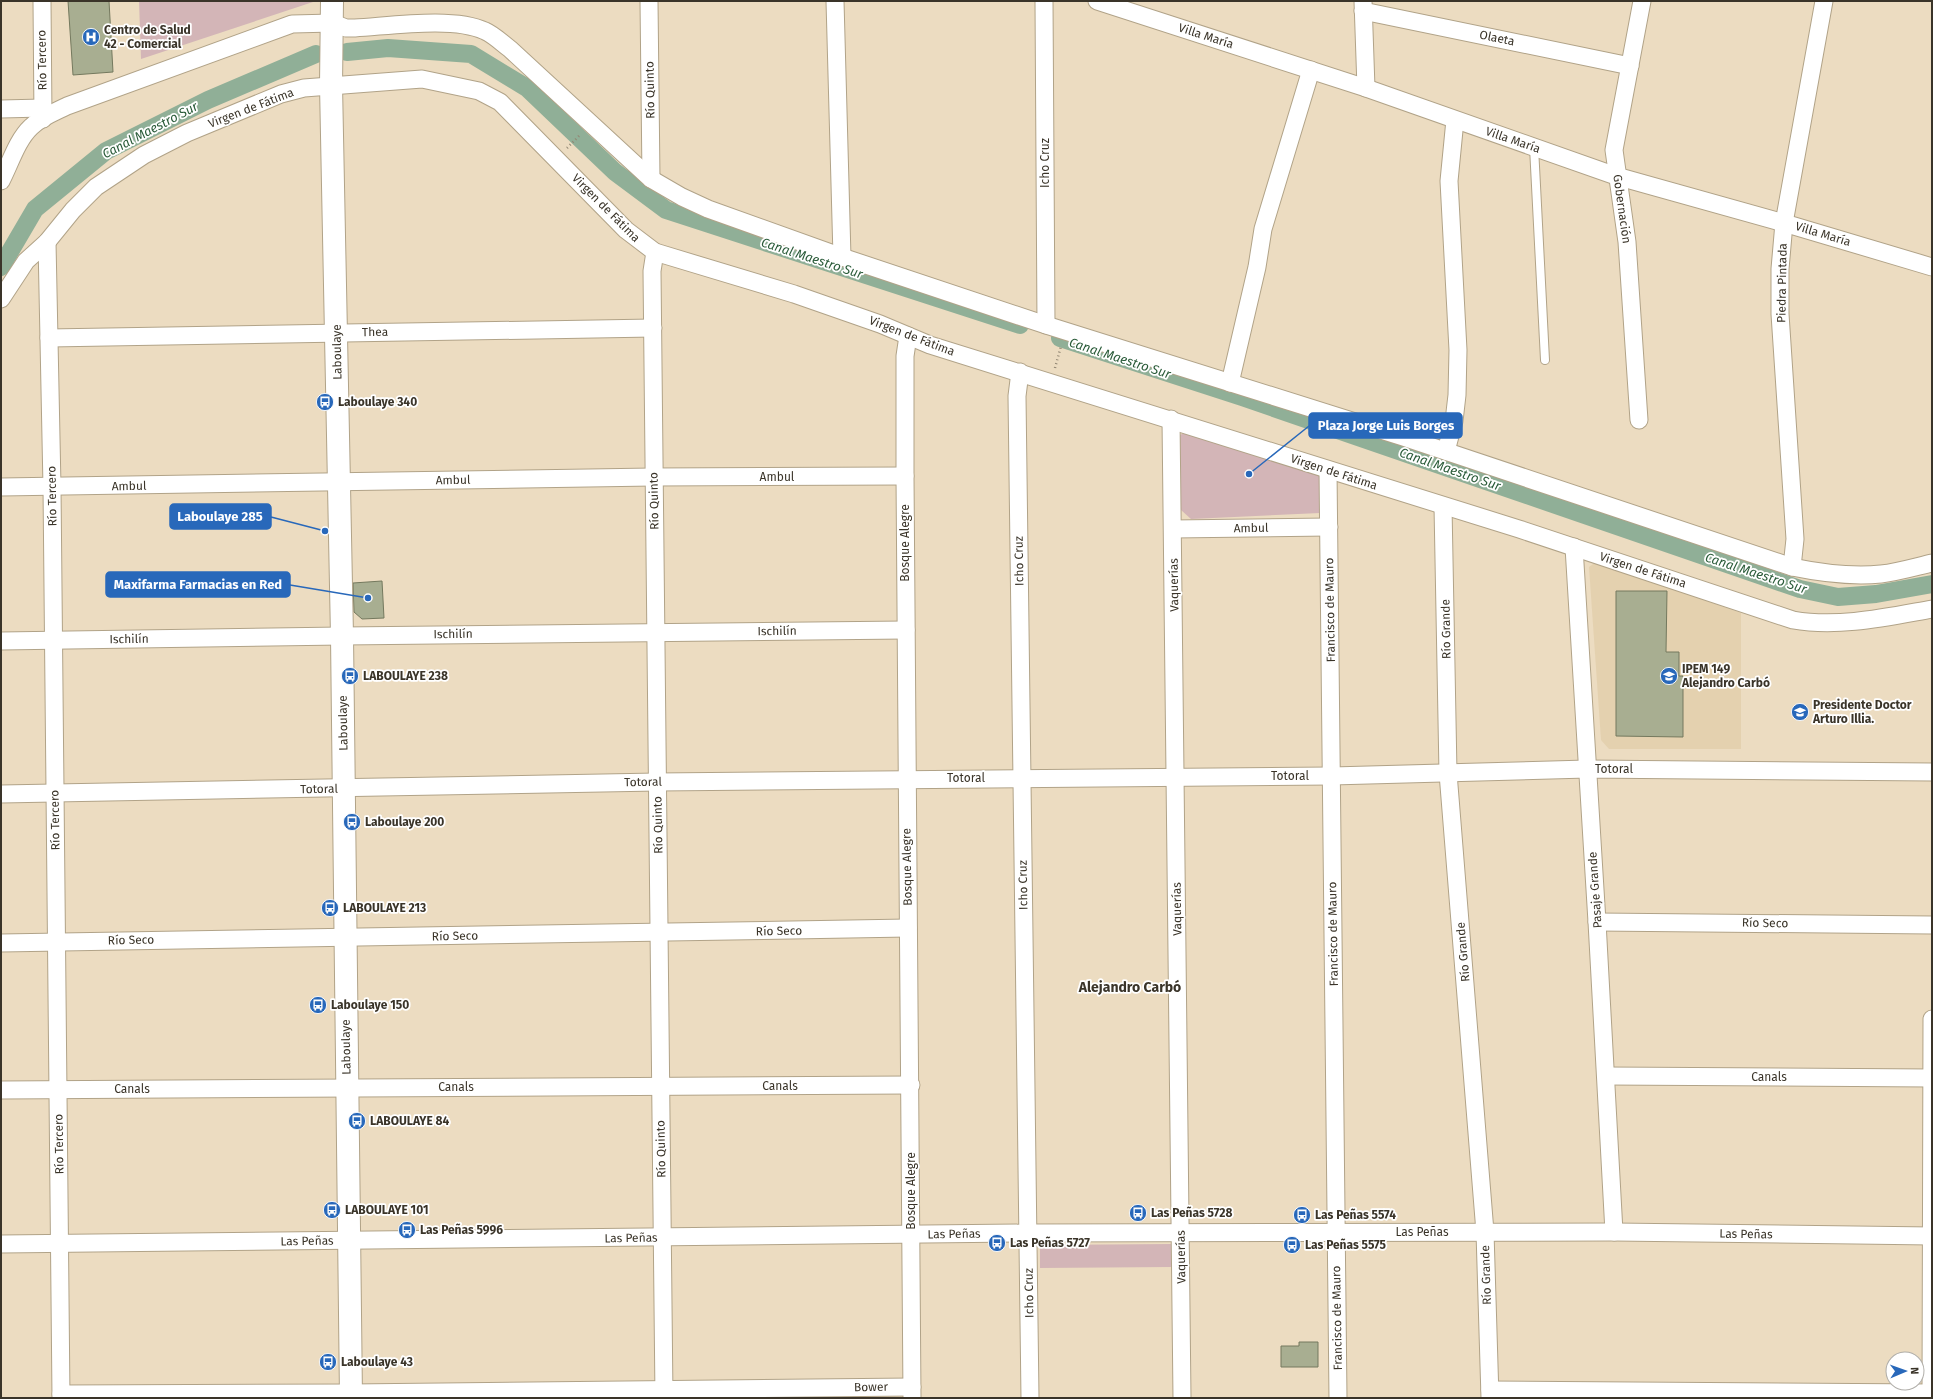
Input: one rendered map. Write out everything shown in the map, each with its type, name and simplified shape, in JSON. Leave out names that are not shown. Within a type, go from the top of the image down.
[{"type":"main road","name":"Laboulaye","points":[[332,1],[332,85],[342,636],[344,938],[351,1396]]},
{"type":"street","name":"Río Tercero","points":[[42,1],[43,114]]},
{"type":"street","name":"Río Quinto","points":[[648,1],[651,179]]},
{"type":"street","points":[[835,1],[842,257]]},
{"type":"street","name":"Icho Cruz","points":[[1044,1],[1046,325]]},
{"type":"street","name":"Villa María","points":[[1097,1],[1366,88],[1616,176],[1784,223],[1932,267]]},
{"type":"street","name":"Gobernación","points":[[1639,420],[1627,242],[1616,176],[1614,150],[1642,1]]},
{"type":"street","name":"Piedra Pintada","points":[[1792,567],[1795,540],[1780,314],[1780,269],[1784,223],[1824,1]]},
{"type":"street","points":[[1363,6],[1366,88]]},
{"type":"street","name":"Olaeta","points":[[1363,6],[1630,66]]},
{"type":"street","points":[[1,109],[43,114],[292,24],[333,23],[346,28],[356,28],[443,23],[485,31],[510,50],[651,179],[682,197],[708,209],[842,257],[1065,332],[1446,451],[1792,567],[1827,574],[1859,575],[1881,574],[1932,563]]},
{"type":"street","points":[[1230,383],[1263,229],[1311,70]]},
{"type":"street","name":"Virgen de Fátima","points":[[1,299],[26,261],[47,242],[84,197],[96,187],[144,155],[187,133],[281,94],[304,88],[332,85],[422,79],[478,91],[500,102],[626,230],[644,246],[655,252],[794,294],[880,324],[930,345],[1171,419],[1574,547],[1793,620],[1808,623],[1835,624],[1932,609]]},
{"type":"street","points":[[1,181],[20,144],[31,127],[43,114]]},
{"type":"street","points":[[1446,451],[1454,421],[1457,388],[1458,350],[1448,181],[1455,120]]},
{"type":"street","name":"Río Tercero","points":[[47,242],[52,487],[61,1396]]},
{"type":"street","name":"Río Quinto","points":[[655,252],[652,271],[653,477],[664,1394]]},
{"type":"street","name":"Thea","points":[[49,338],[337,332],[653,328]]},
{"type":"street","name":"Bosque Alegre","points":[[908,336],[905,356],[906,779],[912,1234],[912,1392]]},
{"type":"street","name":"Icho Cruz","points":[[1020,372],[1017,396],[1030,1398]]},
{"type":"street","name":"Vaquerías","points":[[1171,419],[1182,1398]]},
{"type":"street","name":"Francisco de Mauro","points":[[1328,470],[1338,1398]]},
{"type":"street","name":"Ambul","points":[[1,487],[653,477],[905,476]]},
{"type":"street","name":"Río Grande","points":[[1443,506],[1448,773],[1485,1232],[1490,1394]]},
{"type":"street","name":"Ambul","points":[[1173,529],[1329,528]]},
{"type":"street","name":"Pasaje Grande","points":[[1574,547],[1614,1232]]},
{"type":"street","name":"Ischilín","points":[[1,641],[906,630]]},
{"type":"street","name":"Totoral","points":[[1,794],[657,782],[1332,776],[1587,769],[1932,772]]},
{"type":"street","name":"Río Seco","points":[[1597,922],[1932,925]]},
{"type":"street","name":"Río Seco","points":[[1,943],[908,928]]},
{"type":"street","points":[[1932,1019],[1932,1398]]},
{"type":"street","name":"Canals","points":[[1606,1076],[1931,1078]]},
{"type":"street","name":"Canals","points":[[1,1090],[910,1085]]},
{"type":"street","name":"Las Peñas","points":[[1,1244],[1028,1233],[1614,1232],[1932,1236]]},
{"type":"street","name":"Bower","points":[[61,1396],[351,1396],[912,1392]]},
{"type":"street","points":[[1490,1394],[1932,1393]]},
{"type":"lane","points":[[1534,147],[1545,360]]},
{"type":"path","points":[[556,158],[591,125]]},
{"type":"path","points":[[1051,382],[1065,332]]},
{"type":"shaded area","points":[[139,1],[316,1],[141,59]]},
{"type":"shaded area","points":[[1186,432],[1315,471],[1320,477],[1320,513],[1191,519],[1181,510],[1180,435]]},
{"type":"shaded area","name":"IPEM 149 Alejandro Carbó","points":[[1596,562],[1741,613],[1741,749],[1609,749],[1601,740],[1589,567]]},
{"type":"shaded area","points":[[1171,1244],[1171,1267],[1040,1268],[1040,1245]]},
{"type":"building","name":"Centro de Salud 42 - Comercial","points":[[68,1],[109,1],[113,72],[73,75]]},
{"type":"building","points":[[382,581],[384,618],[362,619],[354,612],[353,583]]},
{"type":"building","points":[[1616,591],[1667,591],[1666,652],[1679,652],[1679,676],[1683,676],[1683,737],[1616,736]]},
{"type":"building","points":[[1299,1342],[1318,1342],[1318,1367],[1281,1367],[1281,1346],[1299,1346]]},
{"type":"waterway","name":"Canal Maestro Sur","points":[[347,52],[388,48],[471,54],[527,88],[615,172],[666,210],[1020,325]]},
{"type":"waterway","name":"Canal Maestro Sur","points":[[1,267],[35,209],[106,151],[208,100],[316,54]]},
{"type":"waterway","name":"Canal Maestro Sur","points":[[1060,338],[1242,397],[1800,589],[1838,597],[1876,594],[1932,584]]},
{"type":"place","name":"Centro de Salud 42 - Comercial","points":[[91,37]]},
{"type":"place","name":"Laboulaye 340","points":[[325,402]]},
{"type":"place","name":"Plaza Jorge Luis Borges","points":[[1249,474]]},
{"type":"place","name":"Laboulaye 285","points":[[325,531]]},
{"type":"place","name":"Maxifarma Farmacias en Red","points":[[368,598]]},
{"type":"place","name":"LABOULAYE 238","points":[[350,676]]},
{"type":"place","name":"IPEM 149 Alejandro Carbó","points":[[1669,676]]},
{"type":"place","name":"Presidente Doctor Arturo Illia.","points":[[1800,712]]},
{"type":"place","name":"Laboulaye 200","points":[[352,822]]},
{"type":"place","name":"LABOULAYE 213","points":[[330,908]]},
{"type":"place","name":"Laboulaye 150","points":[[318,1005]]},
{"type":"place","name":"LABOULAYE 84","points":[[357,1121]]},
{"type":"place","name":"LABOULAYE 101","points":[[332,1210]]},
{"type":"place","name":"Las Peñas 5728","points":[[1138,1213]]},
{"type":"place","name":"Las Peñas 5574","points":[[1302,1215]]},
{"type":"place","name":"Las Peñas 5996","points":[[407,1230]]},
{"type":"place","name":"Las Peñas 5727","points":[[997,1243]]},
{"type":"place","name":"Las Peñas 5575","points":[[1292,1245]]},
{"type":"place","name":"Laboulaye 43","points":[[328,1362]]},
{"type":"district","name":"Alejandro Carbó","points":[[1130,987]]}]
